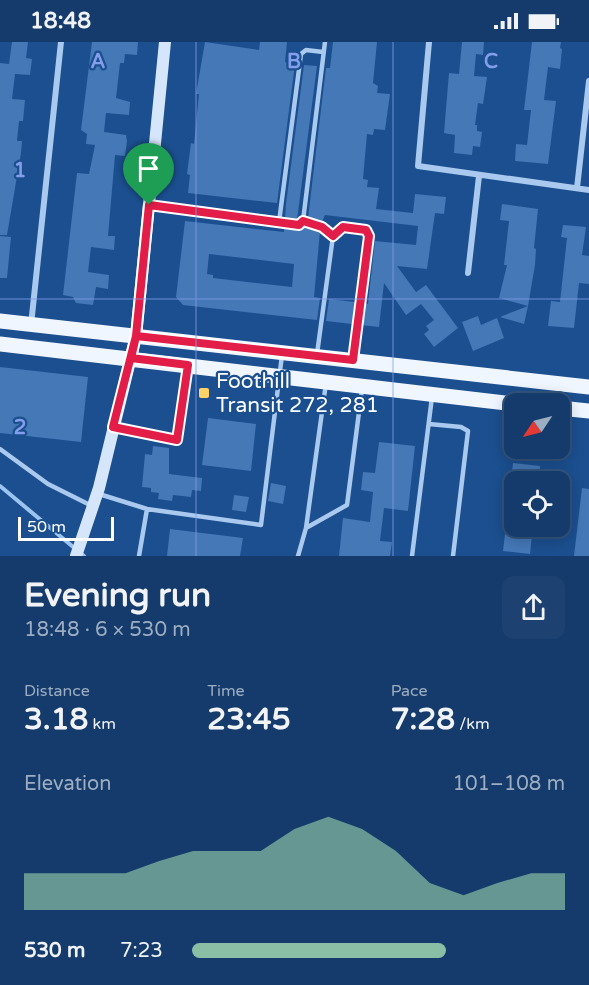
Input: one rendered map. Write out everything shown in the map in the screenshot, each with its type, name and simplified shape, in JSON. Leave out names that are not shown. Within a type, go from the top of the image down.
[{"type":"main road","points":[[0,321],[589,387]]},
{"type":"main road","points":[[0,344],[504,403]]},
{"type":"main road","points":[[570,409],[589,411]]},
{"type":"street","points":[[31,325],[62,42]]},
{"type":"street","points":[[76,556],[98,490],[136,336],[165,42]]},
{"type":"street","points":[[429,42],[418,166],[589,190]]},
{"type":"street","points":[[577,188],[589,81]]},
{"type":"street","points":[[468,273],[479,176]]},
{"type":"lane","points":[[149,205],[299,225],[303,221],[325,42]]},
{"type":"lane","points":[[279,222],[301,54],[306,50],[323,52]]},
{"type":"lane","points":[[303,221],[322,227],[333,236]]},
{"type":"lane","points":[[317,356],[333,236],[343,227],[366,230],[368,234],[353,360]]},
{"type":"lane","points":[[98,490],[147,509],[261,525],[282,352]]},
{"type":"lane","points":[[113,427],[177,440],[188,365]]},
{"type":"lane","points":[[298,556],[306,528],[326,382]]},
{"type":"lane","points":[[306,528],[347,505],[362,386]]},
{"type":"lane","points":[[412,556],[433,394]]},
{"type":"lane","points":[[429,424],[461,427],[468,431],[453,556]]},
{"type":"lane","points":[[0,449],[48,484],[92,506]]},
{"type":"lane","points":[[139,556],[147,509]]},
{"type":"building","points":[[12,42],[28,42],[26,58],[32,59],[30,75],[15,74],[12,99],[25,100],[23,121],[19,121],[17,141],[22,141],[21,153],[7,235],[0,235],[0,63],[9,64]]},
{"type":"building","points":[[92,42],[138,42],[137,55],[125,54],[124,63],[120,63],[116,98],[130,102],[129,115],[106,113],[104,132],[126,135],[127,141],[125,156],[115,155],[108,236],[115,236],[114,250],[91,247],[88,272],[109,275],[108,289],[96,287],[93,305],[76,303],[73,297],[63,295],[77,173],[89,174],[95,145],[86,144],[87,134],[81,130]]},
{"type":"building","points":[[205,42],[259,50],[260,42],[287,42],[285,62],[295,64],[277,203],[188,193],[190,175],[187,174],[191,143],[194,144],[199,94],[196,94]]},
{"type":"building","points":[[333,42],[377,42],[373,83],[378,86],[377,93],[390,94],[385,130],[374,129],[373,135],[367,134],[363,179],[368,180],[367,187],[379,188],[376,209],[413,213],[415,194],[446,197],[444,214],[435,213],[427,269],[397,266],[416,292],[426,285],[458,328],[434,347],[424,334],[429,330],[426,326],[434,320],[421,304],[406,315],[384,283],[379,327],[361,325],[364,303],[368,304],[375,241],[416,245],[418,226],[325,215],[322,222],[308,218],[326,68],[330,68]]},
{"type":"building","points":[[462,42],[484,42],[483,55],[476,54],[474,76],[487,77],[483,104],[478,103],[475,125],[477,125],[477,131],[482,132],[480,147],[473,146],[472,155],[454,153],[455,135],[444,133],[449,73],[459,74]]},
{"type":"building","points":[[532,42],[561,42],[560,48],[562,49],[560,69],[548,67],[544,100],[556,101],[548,164],[515,161],[516,144],[527,145],[531,110],[524,110]]},
{"type":"building","points":[[304,65],[317,66],[297,220],[285,219],[286,204]]},
{"type":"building","points":[[502,204],[538,209],[534,248],[536,249],[535,265],[528,306],[499,298],[507,265],[504,265],[509,221],[500,220]]},
{"type":"building","points":[[185,221],[284,232],[284,228],[299,229],[304,226],[320,231],[314,297],[320,298],[317,320],[183,305],[176,297]],"holes":[[[209,254],[294,264],[292,287],[213,278],[213,275],[207,274]]]},
{"type":"building","points":[[563,225],[586,227],[582,255],[589,256],[589,284],[579,283],[574,328],[548,326],[551,301],[560,302],[567,238],[561,237]]},
{"type":"building","points":[[0,236],[11,237],[7,278],[0,278]]},
{"type":"building","points":[[329,299],[355,302],[352,324],[326,321]]},
{"type":"building","points":[[528,306],[524,324],[500,317]]},
{"type":"building","points":[[478,316],[481,325],[497,318],[504,338],[473,351],[462,322]]},
{"type":"building","points":[[0,367],[88,377],[81,442],[0,433]]},
{"type":"building","points":[[208,418],[256,424],[251,471],[202,465]]},
{"type":"building","points":[[379,442],[415,446],[408,511],[384,508],[380,541],[392,542],[390,556],[339,556],[343,518],[370,522],[373,492],[361,490],[363,472],[375,473]]},
{"type":"building","points":[[153,446],[169,448],[169,474],[202,478],[201,491],[192,490],[191,497],[173,495],[172,501],[158,499],[159,493],[151,492],[151,488],[142,487],[145,454],[152,455]]},
{"type":"building","points":[[513,463],[540,466],[540,471],[512,471]]},
{"type":"building","points":[[271,483],[286,486],[283,504],[268,501]]},
{"type":"building","points":[[582,488],[589,489],[589,556],[574,556]]},
{"type":"building","points":[[234,495],[249,497],[246,512],[232,510]]},
{"type":"building","points":[[170,529],[243,538],[240,556],[167,556]]},
{"type":"building","points":[[505,537],[532,537],[530,554],[503,551]]},
{"type":"waterway","points":[[0,486],[84,556]]},
{"type":"place","name":"Foothill Transit 272, 281","points":[[204,393]]},
{"type":"route","points":[[149,205],[136,336],[131,358],[188,365],[177,440],[113,427],[136,336],[353,360],[369,236],[366,230],[343,227],[333,236],[322,227],[303,221],[299,225],[149,205]]}]
